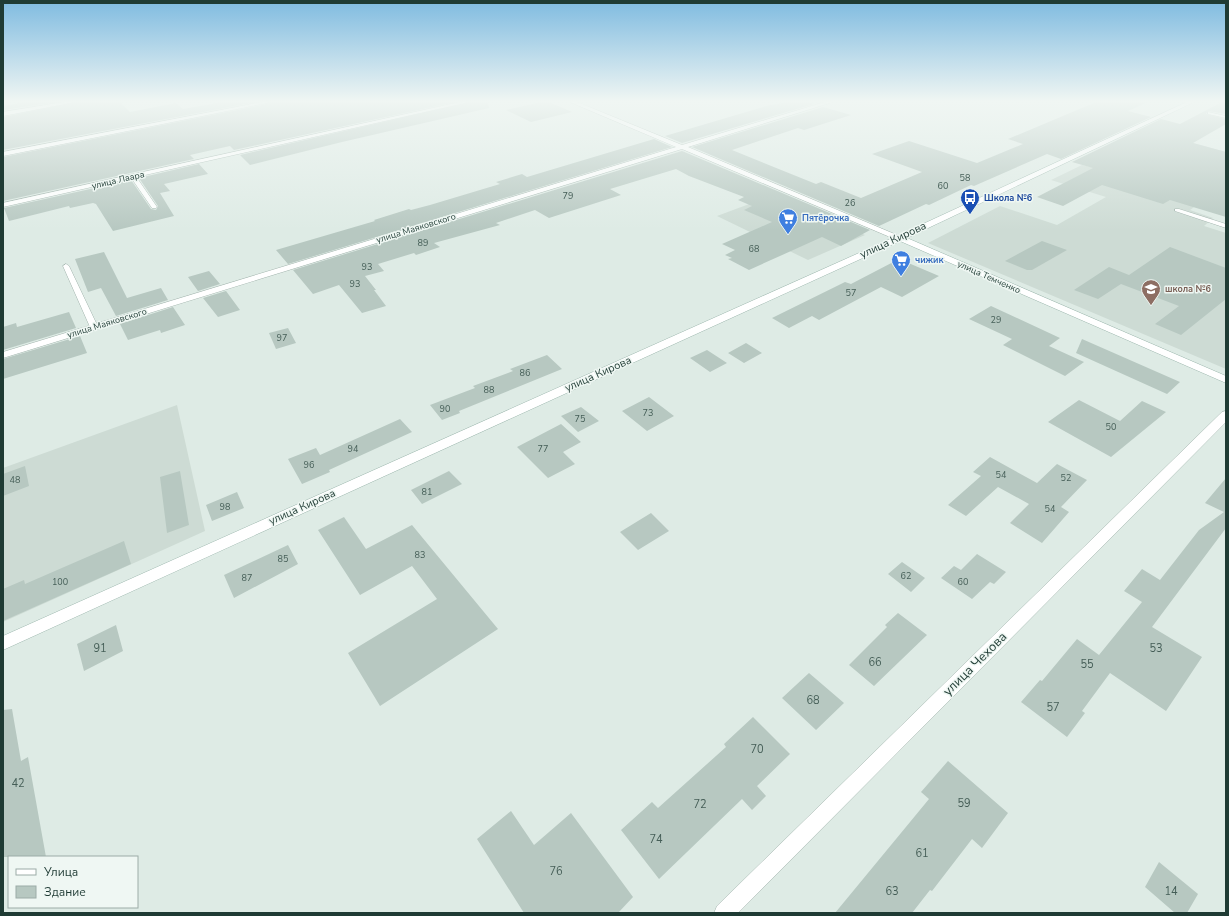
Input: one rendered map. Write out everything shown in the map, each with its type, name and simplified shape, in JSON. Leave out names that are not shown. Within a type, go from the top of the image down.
[{"type":"street","points":[[3,154],[50,145]]},
{"type":"street","name":"улица Лаара","points":[[3,205],[274,145]]},
{"type":"street","name":"улица Темченко","points":[[674,145],[900,238],[1226,380]]},
{"type":"street","name":"улица Маяковского","points":[[3,355],[687,145]]},
{"type":"street","name":"улица Кирова","points":[[3,643],[900,238],[1100,145]]},
{"type":"street","name":"улица Чехова","points":[[724,913],[1226,415]]},
{"type":"lane","points":[[133,176],[154,207]]},
{"type":"lane","points":[[1177,210],[1226,226]]},
{"type":"lane","points":[[66,266],[94,327]]},
{"type":"shaded area","name":"школа №6","points":[[1131,145],[1200,145],[1226,152],[1226,193],[1217,191],[1190,210],[1213,218],[1204,226],[1226,233],[1226,369],[928,243],[1000,206],[1057,225],[1106,197],[1051,180],[1082,165],[1091,167]]},
{"type":"shaded area","points":[[773,195],[865,235],[808,260],[717,216]]},
{"type":"shaded area","points":[[177,405],[205,531],[3,622],[3,468]]},
{"type":"building","points":[[3,145],[31,145],[3,150]]},
{"type":"building","points":[[64,145],[258,145],[234,150],[230,146],[190,155],[194,159],[3,201],[3,157]]},
{"type":"building","points":[[284,145],[331,145],[250,165],[240,155]]},
{"type":"building","points":[[635,145],[667,145],[672,147],[288,264],[276,250],[375,221],[374,220],[409,209],[411,210],[430,205],[500,184],[496,182],[522,174],[527,177]]},
{"type":"building","points":[[699,145],[748,145],[732,150],[816,184],[821,182],[861,198],[922,172],[872,154],[898,145],[921,145],[977,163],[1021,145],[1092,145],[1061,159],[1047,154],[974,186],[971,185],[929,205],[926,204],[879,226],[692,147]]},
{"type":"building","points":[[1108,145],[1199,145],[1226,152],[1226,217],[1170,200],[1163,204],[1102,185],[1063,206],[1037,197],[1093,168],[1072,162]]},
{"type":"building","points":[[682,151],[870,230],[841,246],[822,237],[749,270],[728,259],[732,258],[725,255],[735,250],[722,244],[772,222],[744,210],[752,206],[738,200],[744,197],[689,176],[676,169],[610,189],[621,195],[549,218],[535,210],[496,223],[500,225],[434,243],[440,247],[416,255],[414,253],[378,264],[384,271],[365,276],[386,306],[362,313],[339,285],[313,294],[293,270]]},
{"type":"building","points":[[199,164],[208,174],[164,184],[170,191],[160,193],[174,216],[113,231],[96,204],[93,203],[70,208],[69,206],[9,221],[4,208],[131,180],[151,209],[156,210],[158,206],[139,178]]},
{"type":"building","points":[[1042,241],[1067,250],[1032,270],[1027,270],[1005,261]]},
{"type":"building","points":[[1170,247],[1226,268],[1226,299],[1181,335],[1155,324],[1179,306],[1121,284],[1098,299],[1074,290],[1109,267],[1129,275]]},
{"type":"building","points":[[104,252],[127,298],[161,288],[168,300],[116,316],[101,288],[88,292],[75,259]]},
{"type":"building","points":[[899,259],[939,276],[902,297],[881,287],[819,320],[812,316],[789,328],[772,318],[845,282],[851,284]]},
{"type":"building","points":[[209,271],[220,284],[198,291],[188,277]]},
{"type":"building","points":[[226,291],[240,310],[218,317],[203,298]]},
{"type":"building","points":[[991,306],[1060,338],[1049,346],[1084,362],[1065,376],[1003,345],[1012,339],[969,319]]},
{"type":"building","points":[[173,307],[185,325],[161,333],[160,330],[128,340],[120,324]]},
{"type":"building","points":[[69,312],[76,328],[3,350],[3,327],[16,323],[17,327]]},
{"type":"building","points":[[288,328],[296,343],[276,349],[269,333]]},
{"type":"building","points":[[80,336],[87,353],[3,379],[3,359]]},
{"type":"building","points":[[1082,339],[1180,382],[1167,394],[1076,353]]},
{"type":"building","points":[[746,343],[762,353],[744,363],[728,353]]},
{"type":"building","points":[[707,350],[727,363],[710,372],[690,358]]},
{"type":"building","points":[[547,355],[562,369],[459,411],[460,413],[442,420],[430,405],[475,388],[473,386],[513,371],[510,369]]},
{"type":"building","points":[[649,397],[674,416],[647,431],[622,411]]},
{"type":"building","points":[[1079,400],[1120,421],[1142,401],[1166,412],[1111,457],[1048,422]]},
{"type":"building","points":[[581,407],[599,421],[578,432],[561,416]]},
{"type":"building","points":[[400,419],[412,432],[302,484],[288,459],[316,448],[320,455]]},
{"type":"building","points":[[561,424],[581,442],[563,452],[575,464],[548,478],[517,447]]},
{"type":"building","points":[[990,457],[1037,483],[1057,464],[1087,480],[1061,507],[1069,512],[1042,543],[1010,523],[1029,504],[998,487],[966,516],[948,505],[981,476],[973,472]]},
{"type":"building","points":[[25,466],[29,486],[3,496],[3,474]]},
{"type":"building","points":[[180,471],[189,525],[167,533],[160,477]]},
{"type":"building","points":[[449,471],[462,484],[422,504],[411,490]]},
{"type":"building","points":[[1226,478],[1226,528],[1152,627],[1202,657],[1166,711],[1110,673],[1082,711],[1085,713],[1067,737],[1021,702],[1040,680],[1042,681],[1077,639],[1099,655],[1142,602],[1124,591],[1142,569],[1160,580],[1199,530],[1224,512],[1205,503]]},
{"type":"building","points":[[237,492],[244,508],[212,521],[206,505]]},
{"type":"building","points":[[651,513],[669,531],[638,550],[620,532]]},
{"type":"building","points":[[344,517],[366,549],[412,525],[498,629],[380,706],[348,653],[437,599],[412,566],[360,595],[318,530]]},
{"type":"building","points":[[124,541],[131,564],[3,621],[3,589],[24,580],[25,584]]},
{"type":"building","points":[[288,545],[298,564],[234,598],[224,575]]},
{"type":"building","points":[[977,554],[1006,572],[994,584],[990,582],[972,599],[941,578],[954,566],[961,570]]},
{"type":"building","points":[[902,562],[925,578],[911,592],[888,574]]},
{"type":"building","points":[[898,613],[927,635],[874,686],[849,665],[887,627],[885,625]]},
{"type":"building","points":[[116,625],[123,651],[84,671],[77,644]]},
{"type":"building","points":[[809,673],[844,703],[816,730],[782,698]]},
{"type":"building","points":[[12,709],[21,761],[28,757],[46,856],[3,857],[3,710]]},
{"type":"building","points":[[753,717],[790,754],[757,786],[766,796],[752,810],[742,799],[659,879],[621,830],[652,802],[658,808],[726,747],[724,744]]},
{"type":"building","points":[[948,761],[1008,813],[982,848],[972,839],[932,891],[930,890],[912,913],[835,913],[929,799],[921,792]]},
{"type":"building","points":[[511,811],[534,845],[571,813],[633,897],[618,913],[524,913],[477,839]]},
{"type":"building","points":[[1159,862],[1198,894],[1187,913],[1175,913],[1145,887]]},
{"type":"place","name":"Школа №6","points":[[970,215]]},
{"type":"place","name":"Пятёрочка","points":[[788,235]]},
{"type":"place","name":"чижик","points":[[901,277]]},
{"type":"place","name":"школа №6","points":[[1151,306]]}]
